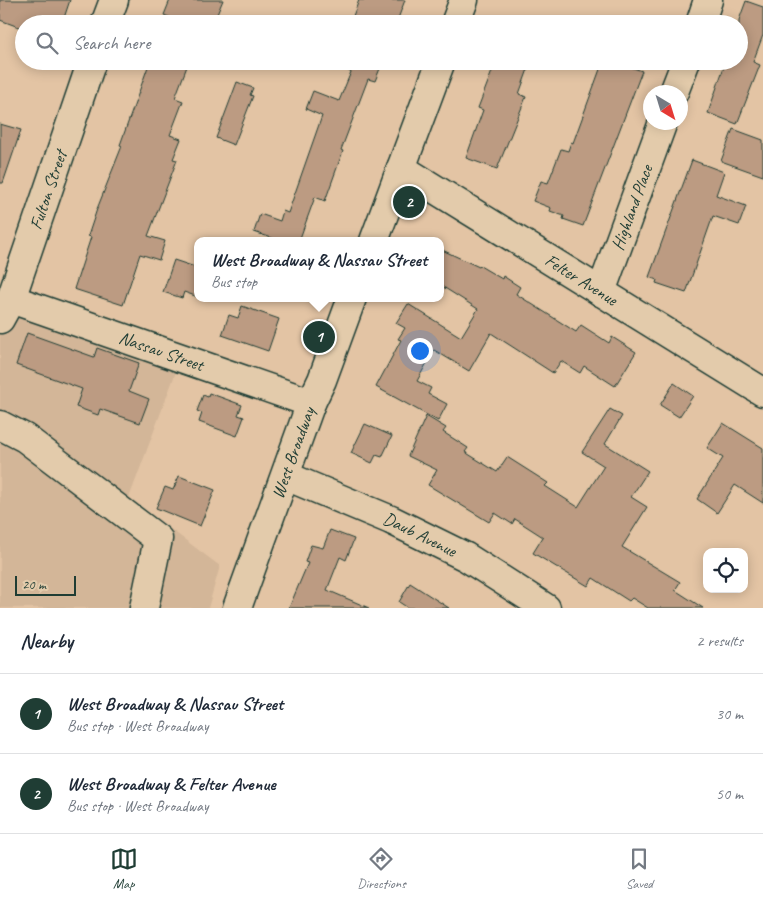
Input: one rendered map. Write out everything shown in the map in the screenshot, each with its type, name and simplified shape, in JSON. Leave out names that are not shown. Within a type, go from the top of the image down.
[{"type":"street","points":[[108,15],[114,0]]},
{"type":"street","points":[[458,15],[464,0]]},
{"type":"street","points":[[703,15],[708,0]]},
{"type":"street","name":"Fulton Street","points":[[5,309],[89,70]]},
{"type":"street","points":[[375,237],[438,70]]},
{"type":"street","points":[[677,85],[683,70]]},
{"type":"street","name":"Highland Place","points":[[601,292],[660,130]]},
{"type":"street","name":"Felter Avenue","points":[[401,168],[763,392]]},
{"type":"street","name":"West Broadway","points":[[238,608],[311,403],[322,380],[351,302]]},
{"type":"street","name":"Nassau Street","points":[[5,309],[311,403]]},
{"type":"street","points":[[0,424],[24,438],[158,539],[144,608]]},
{"type":"street","name":"Daub Avenue","points":[[286,476],[390,520],[466,557],[546,608]]},
{"type":"shaded area","points":[[0,304],[183,353],[129,498],[220,566],[208,608],[0,608]]},
{"type":"building","points":[[0,0],[70,0],[65,15],[15,15],[15,26],[0,20]]},
{"type":"building","points":[[170,0],[223,0],[217,15],[164,15]]},
{"type":"building","points":[[359,0],[405,0],[399,15],[353,15]]},
{"type":"building","points":[[746,1],[763,7],[763,35],[753,62],[760,65],[737,124],[708,113],[723,70],[748,70],[748,15],[741,15]]},
{"type":"building","points":[[147,70],[186,70],[175,98],[183,101],[170,135],[181,139],[173,159],[177,160],[148,236],[165,241],[159,260],[140,254],[123,305],[74,289],[91,237],[88,236],[122,146],[120,145]]},
{"type":"building","points":[[347,70],[379,70],[375,81],[368,79],[341,150],[343,151],[325,201],[315,197],[300,237],[269,237],[254,232],[260,214],[280,221],[283,211],[288,213],[322,116],[306,109],[313,91],[339,101],[351,72]]},
{"type":"building","points":[[493,70],[528,70],[519,94],[526,97],[497,169],[466,158],[483,110],[478,108]]},
{"type":"building","points":[[600,70],[642,71],[583,226],[563,219],[564,216],[550,211],[551,208],[533,201],[541,181],[548,183],[561,149],[568,151],[571,142],[573,143]]},
{"type":"building","points":[[237,82],[253,88],[250,95],[253,96],[234,145],[216,138]]},
{"type":"building","points":[[0,124],[21,130],[3,183],[0,183]]},
{"type":"building","points":[[733,129],[763,140],[763,176],[721,161]]},
{"type":"building","points":[[692,160],[724,172],[716,195],[746,206],[739,225],[713,216],[686,293],[656,283],[657,280],[649,277]]},
{"type":"building","points":[[444,251],[480,266],[502,279],[503,276],[520,287],[516,294],[576,332],[581,325],[609,343],[612,337],[636,352],[615,386],[584,366],[580,373],[561,361],[553,373],[491,333],[469,371],[434,350],[417,381],[431,388],[428,394],[447,404],[438,421],[376,387],[401,340],[398,339],[405,328],[396,323],[408,304],[461,337],[478,309],[444,288]]},
{"type":"building","points":[[174,260],[194,267],[194,296],[184,292],[182,298],[163,292]]},
{"type":"building","points":[[242,306],[279,319],[268,351],[222,335],[229,315],[238,318]]},
{"type":"building","points":[[27,333],[94,357],[97,348],[139,363],[129,391],[149,399],[140,423],[100,409],[98,415],[76,407],[82,389],[16,365]]},
{"type":"building","points":[[674,383],[693,396],[679,417],[660,405]]},
{"type":"building","points":[[209,393],[242,405],[238,415],[244,417],[237,436],[199,422],[202,413],[197,411],[203,395],[208,397]]},
{"type":"building","points":[[610,409],[622,416],[605,444],[648,471],[631,497],[647,507],[622,547],[680,582],[675,590],[703,608],[648,608],[632,598],[629,601],[593,578],[588,586],[533,553],[543,537],[515,519],[512,524],[495,513],[489,522],[428,485],[437,470],[408,456],[426,416],[446,428],[443,432],[468,448],[465,452],[497,472],[507,457],[548,483],[545,486],[578,507],[604,466],[582,452]]},
{"type":"building","points":[[723,423],[763,448],[763,503],[735,485],[717,513],[697,499],[723,458],[707,448]]},
{"type":"building","points":[[365,424],[392,436],[382,457],[376,455],[372,463],[351,453]]},
{"type":"building","points":[[179,476],[215,490],[200,526],[156,508],[165,487],[173,490]]},
{"type":"building","points":[[330,530],[354,539],[346,560],[340,557],[327,590],[369,608],[289,608],[308,563],[305,562],[311,545],[323,548]]},
{"type":"building","points":[[410,583],[449,608],[408,608],[399,602]]},
{"type":"place","name":"West Broadway & Felter Avenue","points":[[409,202]]},
{"type":"place","name":"West Broadway & Nassau Street","points":[[319,337]]}]
